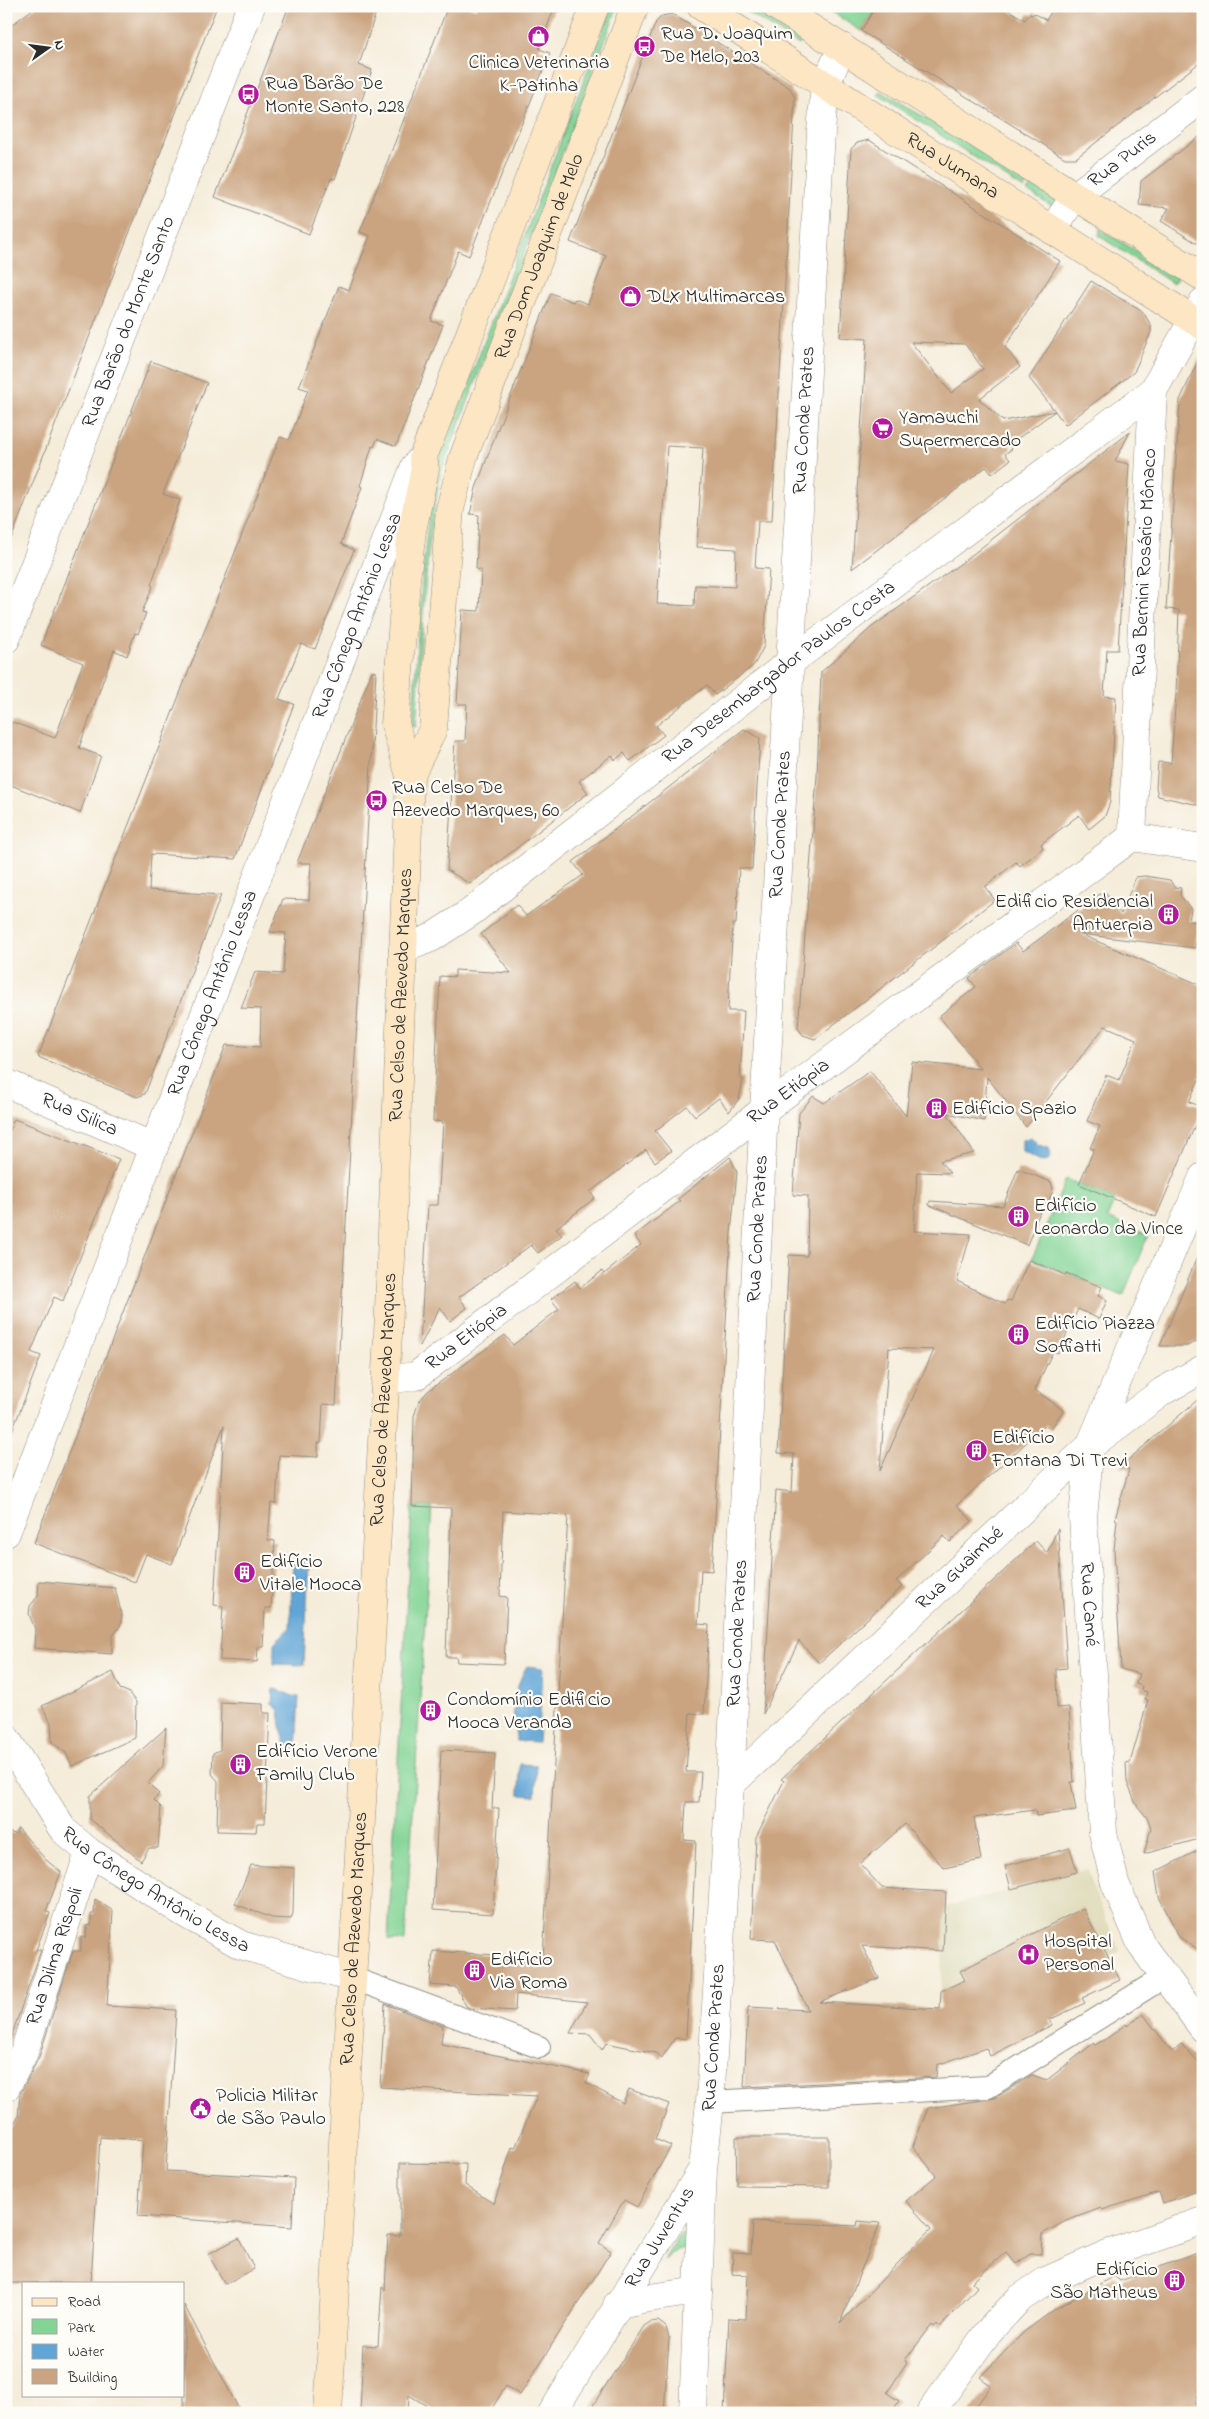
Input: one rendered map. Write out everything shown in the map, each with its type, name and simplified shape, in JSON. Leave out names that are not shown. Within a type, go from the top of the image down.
[{"type":"main road","name":"Rua Dom Joaquim de Melo","points":[[423,457],[595,6]]},
{"type":"main road","name":"Rua Dom Joaquim de Melo","points":[[450,510],[463,458],[635,6]]},
{"type":"main road","name":"Rua Jumana","points":[[701,6],[1052,230],[1199,316]]},
{"type":"main road","name":"Rua Jumana","points":[[776,6],[1203,277]]},
{"type":"main road","name":"Rua Celso de Azevedo Marques","points":[[328,2413],[386,1380],[410,776],[395,724],[406,580],[412,531],[425,469],[423,457]]},
{"type":"main road","name":"Rua Celso de Azevedo Marques","points":[[410,776],[433,730],[450,510]]},
{"type":"street","name":"Rua Barão do Monte Santo","points":[[6,639],[251,6]]},
{"type":"street","name":"Rua Conde Prates","points":[[693,2413],[703,2169],[710,2102],[730,1785],[764,1110],[789,663],[825,86],[842,47]]},
{"type":"street","name":"Rua Puris","points":[[1052,230],[1075,196],[1203,98]]},
{"type":"street","name":"Rua Bernini Rosário Mônaco","points":[[1132,837],[1153,391],[1199,316]]},
{"type":"street","name":"Rua Desembargador Paulos Costa","points":[[403,949],[431,938],[471,912],[789,663],[1153,391]]},
{"type":"street","name":"Rua Cônego Antônio Lessa","points":[[6,1533],[415,466],[423,457]]},
{"type":"street","points":[[1132,837],[1203,848]]},
{"type":"street","name":"Rua Etiópia","points":[[386,1380],[416,1376],[764,1110],[1132,837]]},
{"type":"street","name":"Rua Silica","points":[[6,1083],[154,1146]]},
{"type":"street","name":"Rua Camé","points":[[1203,1177],[1090,1446],[1083,1517],[1103,1833],[1115,1882],[1142,1946],[1203,2028]]},
{"type":"street","name":"Rua Guaimbé","points":[[730,1785],[1090,1446],[1163,1391],[1203,1368]]},
{"type":"street","name":"Rua Cônego Antônio Lessa","points":[[6,1738],[63,1830],[89,1852],[184,1913],[241,1945],[352,1978]]},
{"type":"street","name":"Rua Dilma Rispoli","points":[[6,2087],[24,2052],[89,1852]]},
{"type":"street","points":[[710,2102],[988,2087],[1164,1977]]},
{"type":"street","points":[[352,1978],[540,2047]]},
{"type":"street","name":"Rua Juventus","points":[[552,2413],[617,2305],[703,2169]]},
{"type":"street","points":[[930,2413],[988,2332],[1019,2299],[1046,2281],[1105,2255],[1203,2221]]},
{"type":"street","name":"Rua Juventus","points":[[617,2305],[642,2299],[698,2291]]},
{"type":"shaded area","name":"Hospital Personal","points":[[1088,1869],[1093,1888],[1120,1951],[938,2044],[945,1907]]},
{"type":"green space","points":[[612,6],[618,6],[442,470],[427,566],[416,727],[412,726],[423,565],[436,469]]},
{"type":"green space","points":[[738,6],[747,6],[802,40],[799,45]]},
{"type":"green space","points":[[822,6],[875,6],[876,7],[861,31]]},
{"type":"green space","points":[[881,91],[1029,181],[1024,189],[878,95]]},
{"type":"green space","points":[[1033,183],[1063,203],[1059,211],[1027,191]]},
{"type":"green space","points":[[1100,229],[1176,275],[1177,280],[1172,283],[1099,236]]},
{"type":"green space","points":[[1066,1179],[1115,1199],[1107,1218],[1148,1235],[1123,1296],[1032,1259]]},
{"type":"green space","points":[[412,1506],[432,1507],[405,1941],[388,1940]]},
{"type":"green space","points":[[693,2228],[697,2244],[677,2250],[664,2260],[678,2237]]},
{"type":"water","points":[[1031,1137],[1038,1145],[1049,1148],[1051,1156],[1048,1160],[1041,1161],[1022,1152],[1022,1140]]},
{"type":"water","points":[[293,1560],[309,1561],[304,1665],[274,1664],[274,1643],[290,1628]]},
{"type":"water","points":[[527,1666],[543,1668],[538,1742],[517,1741],[515,1732],[514,1703],[522,1675]]},
{"type":"water","points":[[273,1689],[299,1697],[296,1749],[287,1748],[282,1732],[279,1710],[272,1704]]},
{"type":"water","points":[[520,1764],[537,1765],[535,1796],[519,1795]]},
{"type":"building","points":[[37,6],[217,6],[8,547],[6,29]]},
{"type":"building","points":[[289,6],[378,6],[359,65],[372,70],[335,179],[331,178],[309,234],[215,197]]},
{"type":"building","points":[[448,6],[468,6],[476,9],[477,6],[555,6],[539,49],[550,53],[469,256],[458,251],[431,321],[443,325],[396,446],[377,439],[374,447],[372,446],[360,486],[362,487],[341,544],[354,550],[315,649],[301,644],[279,699],[294,704],[235,859],[151,854],[149,890],[221,895],[145,1094],[137,1097],[38,1057],[280,437],[289,440],[308,390],[299,387],[339,286],[349,290],[370,236],[360,232]]},
{"type":"building","points":[[876,6],[1002,6],[1025,20],[1029,14],[1032,15],[1034,13],[1046,20],[1055,6],[1203,6],[1203,60],[1076,158],[1065,158],[861,31]]},
{"type":"building","points":[[672,14],[790,88],[795,98],[772,521],[758,521],[755,568],[769,569],[764,646],[754,665],[715,695],[707,685],[656,726],[664,735],[630,761],[624,753],[615,760],[612,755],[579,781],[588,793],[470,884],[447,870],[455,741],[465,741],[467,704],[457,704],[462,610],[479,611],[481,570],[476,569],[479,515],[470,514],[476,488],[551,293],[573,302],[575,299],[588,304],[606,256],[570,242],[656,22],[662,16]],"holes":[[[667,446],[703,448],[697,547],[736,549],[735,587],[695,585],[694,606],[657,604]]]},
{"type":"building","points":[[1203,134],[1203,247],[1161,221],[1169,208],[1139,205],[1141,181]]},
{"type":"building","points":[[869,140],[1060,261],[1005,347],[1020,367],[979,399],[1003,421],[1055,411],[1009,445],[1012,449],[1005,454],[1010,460],[992,474],[986,467],[852,569],[867,339],[840,337],[851,149],[857,143]],"holes":[[[911,342],[965,344],[983,369],[951,393]]]},
{"type":"building","points":[[1091,281],[1143,312],[1151,325],[1151,332],[1134,372],[1065,425],[1029,378]]},
{"type":"building","points":[[1203,350],[1203,806],[1158,796],[1156,787],[1158,762],[1171,763],[1176,694],[1179,610],[1166,609],[1180,400]]},
{"type":"building","points":[[151,361],[207,383],[163,494],[180,500],[151,585],[153,586],[142,612],[146,613],[138,634],[135,633],[127,656],[114,650],[79,748],[101,756],[80,813],[6,783],[6,736],[12,722],[55,738],[83,663],[41,645]]},
{"type":"building","points":[[1130,432],[1115,461],[1129,464],[1118,650],[1107,650],[1104,696],[1116,697],[1110,802],[1105,816],[1089,829],[1079,815],[1041,844],[1043,848],[1020,866],[1016,862],[985,887],[995,900],[815,1039],[803,1035],[798,1028],[817,776],[821,672],[872,627],[964,561]]},
{"type":"building","points":[[372,671],[376,672],[336,1405],[323,1404],[321,1443],[318,1443],[318,1457],[279,1455],[276,1504],[271,1503],[268,1540],[275,1541],[271,1608],[265,1608],[263,1647],[258,1647],[257,1662],[220,1660],[223,1606],[214,1605],[224,1425],[172,1564],[146,1554],[135,1582],[34,1543],[226,1045],[260,1047],[261,1009],[241,1008],[255,972],[283,974],[286,933],[270,932],[283,899],[309,900],[311,863],[297,863]]},
{"type":"building","points":[[744,729],[760,738],[752,869],[739,868],[736,924],[733,924],[730,970],[728,1011],[744,1011],[740,1079],[743,1079],[739,1099],[729,1112],[719,1098],[695,1116],[687,1106],[655,1131],[671,1151],[655,1162],[646,1150],[590,1192],[595,1198],[556,1228],[562,1235],[538,1253],[531,1245],[459,1297],[467,1308],[450,1321],[440,1307],[420,1346],[428,1205],[438,1205],[443,1122],[433,1121],[440,976],[455,977],[455,970],[511,973],[481,934],[517,905],[526,916],[583,875],[573,862]]},
{"type":"building","points":[[1145,876],[1170,880],[1174,887],[1181,888],[1180,895],[1191,909],[1189,921],[1199,922],[1195,948],[1080,934],[1203,986],[1203,1070],[1189,1102],[1203,1107],[1156,1217],[1079,1184],[1094,1149],[1090,1148],[1100,1126],[1087,1121],[1106,1075],[1119,1080],[1136,1039],[1105,1026],[1026,1127],[987,1077],[984,1121],[947,1113],[974,1153],[940,1161],[950,1173],[917,1172],[914,1231],[971,1234],[957,1281],[1005,1304],[1007,1300],[1011,1301],[1029,1260],[1065,1275],[1066,1273],[1102,1287],[1098,1296],[1107,1300],[1099,1319],[1078,1309],[1058,1353],[1053,1351],[1035,1390],[1063,1410],[1051,1429],[1046,1425],[957,1505],[972,1521],[950,1542],[944,1536],[896,1581],[902,1587],[819,1663],[799,1641],[763,1714],[776,1490],[792,1492],[794,1454],[778,1453],[789,1255],[807,1256],[808,1196],[793,1195],[799,1113],[813,1096],[824,1103],[870,1071],[906,1116],[912,1062],[981,1069],[939,1016],[976,987],[969,978],[1016,943],[1023,951],[1104,891],[1121,914],[1136,877]],"holes":[[[889,1348],[934,1350],[880,1471]]]},
{"type":"building","points":[[14,1119],[119,1159],[63,1301],[54,1297],[31,1352],[41,1356],[8,1442],[6,1140]]},
{"type":"building","points":[[730,1157],[737,1172],[731,1233],[712,1571],[701,1570],[698,1624],[709,1625],[704,1714],[690,1713],[686,1772],[701,1772],[699,1802],[686,1802],[684,1840],[696,1841],[686,2039],[675,2038],[661,2059],[656,2053],[606,2043],[602,2050],[590,2034],[570,2033],[587,2002],[516,1994],[515,2011],[470,2008],[466,2006],[456,1987],[430,1985],[433,1951],[543,1958],[568,1515],[503,1511],[500,1596],[507,1597],[504,1664],[457,1662],[456,1657],[446,1657],[451,1508],[412,1506],[414,1416],[419,1401],[428,1391],[505,1335],[513,1345],[559,1309],[551,1299],[575,1281],[580,1288],[602,1271],[604,1274],[641,1245],[634,1236],[680,1201],[678,1199]]},
{"type":"building","name":"Edifício Leonardo da Vince","points":[[1018,1169],[1051,1182],[1053,1190],[1048,1203],[1043,1204],[1027,1245],[929,1205],[930,1201],[1003,1206]]},
{"type":"building","points":[[1203,1243],[1203,1339],[1187,1346],[1160,1346]]},
{"type":"building","points":[[1203,1395],[1203,1838],[1144,1854],[1151,1828],[1148,1819],[1136,1804],[1127,1782],[1126,1762],[1130,1763],[1148,1700],[1145,1699],[1147,1692],[1141,1690],[1142,1686],[1136,1684],[1139,1674],[1121,1669],[1114,1550],[1117,1520],[1115,1519],[1129,1469],[1120,1467]]},
{"type":"building","points":[[1058,1528],[1067,1668],[1056,1669],[1057,1708],[1069,1707],[1074,1782],[1071,1782],[1076,1811],[1036,1816],[1035,1810],[974,1818],[981,1860],[944,1868],[905,1824],[860,1864],[882,1888],[946,1892],[943,1951],[862,1946],[879,1978],[819,2002],[940,2009],[941,1991],[965,1980],[960,1971],[1083,1908],[1120,1980],[1082,1998],[1085,2003],[1049,2020],[1052,2025],[990,2056],[986,2048],[937,2065],[936,2077],[744,2087],[748,2007],[808,2010],[775,1940],[751,1939],[756,1837],[784,1781],[781,1779],[1036,1541],[1047,1553]]},
{"type":"building","points":[[39,1581],[115,1588],[122,1616],[120,1626],[112,1637],[112,1654],[34,1648],[35,1629],[29,1614],[30,1606],[38,1596]]},
{"type":"building","points":[[113,1672],[120,1689],[128,1692],[136,1702],[135,1738],[72,1766],[66,1753],[52,1742],[51,1723],[42,1706]]},
{"type":"building","name":"Edifício Verone Family Club","points":[[221,1702],[263,1704],[263,1713],[270,1713],[265,1823],[257,1823],[256,1832],[217,1831],[218,1781],[212,1774],[213,1753],[220,1750]]},
{"type":"building","points":[[166,1728],[163,1766],[148,1783],[159,1794],[154,1800],[161,1807],[158,1848],[149,1848],[141,1861],[90,1819],[90,1796]]},
{"type":"building","points":[[441,1750],[495,1753],[492,1808],[499,1808],[493,1914],[433,1910]]},
{"type":"building","points":[[18,1828],[46,1860],[61,1872],[46,1911],[50,1913],[36,1950],[41,1950],[6,2052],[6,1923],[12,1914],[6,1911],[6,1831],[15,1834]]},
{"type":"building","points":[[1070,1848],[1077,1872],[1011,1889],[1005,1866]]},
{"type":"building","points":[[1203,1848],[1203,1952],[1180,1938],[1159,1897],[1155,1872]]},
{"type":"building","points":[[251,1865],[294,1868],[293,1913],[291,1919],[272,1918],[235,1904]]},
{"type":"building","points":[[95,1899],[113,1911],[107,2006],[176,2010],[166,2171],[294,2178],[292,2227],[138,2216],[143,2140],[100,2137],[91,2282],[6,2283],[6,2191],[9,2130],[18,2117],[20,2094],[39,2057],[73,1951],[81,1951],[81,1937],[86,1938],[87,1925],[91,1926],[91,1914],[94,1914]]},
{"type":"building","points":[[385,2004],[443,2026],[441,2044],[590,2074],[586,2083],[623,2103],[629,2089],[669,2104],[655,2139],[671,2146],[637,2207],[624,2200],[599,2243],[611,2251],[520,2395],[506,2386],[489,2413],[438,2413],[409,2395],[408,2413],[360,2412],[363,2345],[378,2346],[382,2287],[385,2290],[388,2235],[400,2236],[400,2163],[466,2164],[465,2185],[494,2204],[512,2147],[515,2148],[537,2096],[380,2087]]},
{"type":"building","points":[[1144,2015],[1172,2052],[1181,2044],[1203,2068],[1203,2189],[1163,2203],[1159,2192],[1102,2210],[1101,2208],[1066,2221],[1042,2234],[1041,2254],[1030,2254],[1016,2264],[1006,2252],[972,2282],[977,2287],[940,2327],[937,2324],[934,2327],[932,2325],[905,2360],[907,2362],[887,2393],[899,2401],[891,2413],[724,2413],[729,2318],[746,2319],[748,2275],[732,2274],[733,2253],[751,2254],[753,2221],[857,2226],[858,2221],[880,2223],[840,2323],[931,2229],[906,2201],[936,2176],[913,2146],[928,2108],[995,2098],[1032,2075],[1047,2080],[1094,2043],[1095,2045],[1109,2037]]},
{"type":"building","points":[[736,2137],[829,2137],[829,2187],[737,2186]]},
{"type":"building","points":[[239,2238],[254,2269],[225,2284],[208,2254]]},
{"type":"building","points":[[1203,2251],[1203,2377],[1193,2413],[971,2413],[991,2386],[980,2377],[1024,2332],[1055,2309],[1114,2276],[1120,2281]]},
{"type":"building","points":[[185,2307],[241,2413],[184,2413],[185,2396]]},
{"type":"building","points":[[658,2321],[666,2327],[669,2338],[664,2413],[588,2413],[644,2326],[650,2322]]},
{"type":"place","name":"Clinica Veterinaria K-Patinha","points":[[539,37]]},
{"type":"place","name":"Rua D. Joaquim De Melo, 203","points":[[645,46]]},
{"type":"place","name":"Rua Barão De Monte Santo, 228","points":[[249,95]]},
{"type":"place","name":"DLX Multimarcas","points":[[631,297]]},
{"type":"place","name":"Yamauchi Supermercado","points":[[883,429]]},
{"type":"place","name":"Rua Celso De Azevedo Marques, 60","points":[[376,800]]},
{"type":"place","name":"Edificio Residencial Antuerpia","points":[[1169,914]]},
{"type":"place","name":"Edifício Spazio","points":[[936,1109]]},
{"type":"place","name":"Edifício Leonardo da Vince","points":[[1018,1217]]},
{"type":"place","name":"Edifício Piazza Soffiatti","points":[[1019,1335]]},
{"type":"place","name":"Edifício Fontana Di Trevi","points":[[976,1450]]},
{"type":"place","name":"Edifício Vitale Mooca","points":[[244,1573]]},
{"type":"place","name":"Condomínio Edificio Mooca Veranda","points":[[431,1711]]},
{"type":"place","name":"Edifício Verone Family Club","points":[[240,1764]]},
{"type":"place","name":"Hospital Personal","points":[[1028,1954]]},
{"type":"place","name":"Edifício Via Roma","points":[[474,1971]]},
{"type":"place","name":"Policia Militar de São Paulo","points":[[200,2108]]},
{"type":"place","name":"Edifício São Matheus","points":[[1174,2281]]}]
